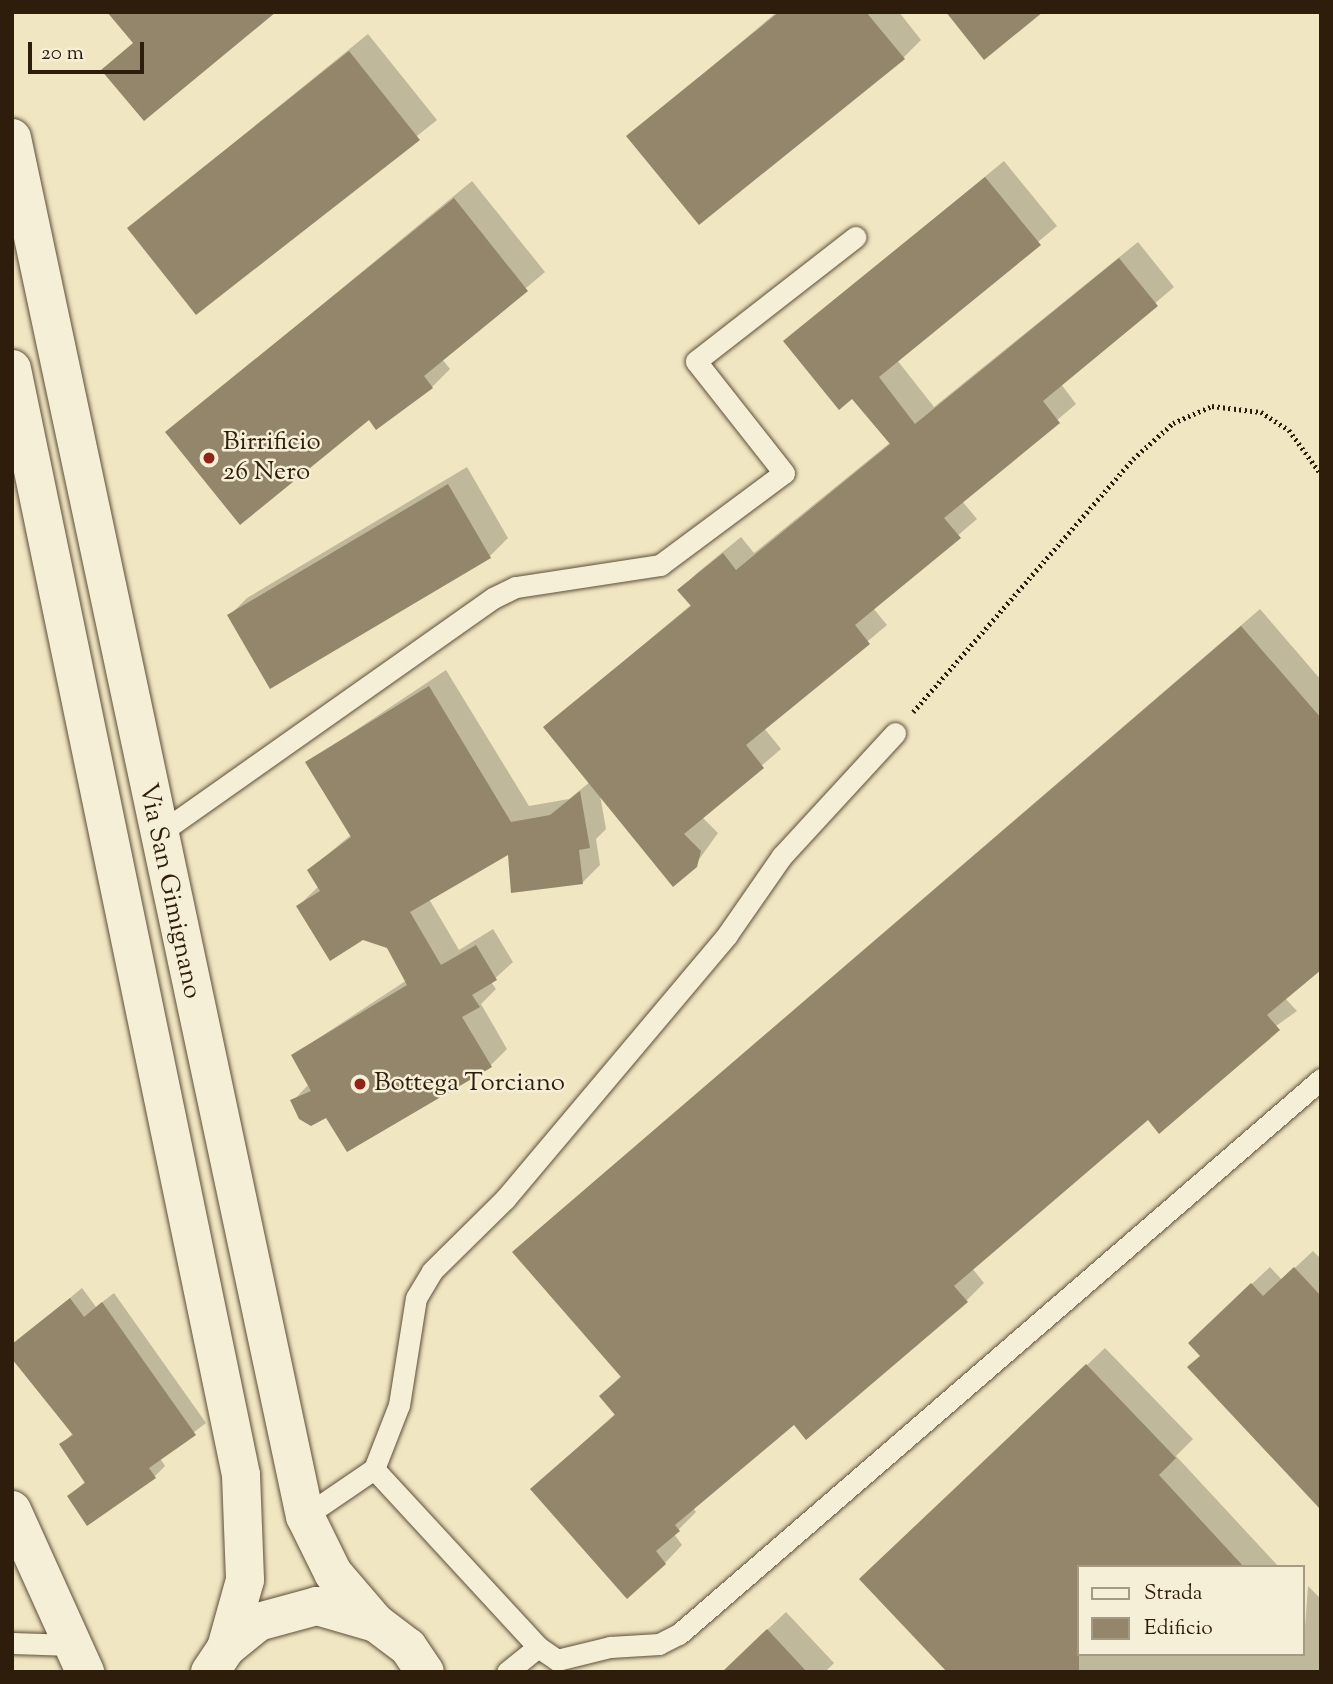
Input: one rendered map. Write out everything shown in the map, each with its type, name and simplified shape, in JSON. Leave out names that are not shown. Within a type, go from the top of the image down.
[{"type":"main road","name":"Via San Gimignano","points":[[12,138],[158,835],[305,1516],[333,1573],[376,1623]]},
{"type":"main road","name":"Via San Gimignano","points":[[12,369],[241,1475],[246,1560],[218,1660]]},
{"type":"main road","points":[[12,1510],[83,1664]]},
{"type":"main road","points":[[218,1660],[258,1622],[297,1608],[338,1607],[376,1623],[408,1647],[425,1672]]},
{"type":"lane","points":[[158,835],[493,598],[527,585],[623,576],[660,565],[784,473],[696,361],[855,237]]},
{"type":"lane","points":[[305,1516],[374,1469],[399,1405],[416,1298],[432,1271],[511,1192],[735,926],[782,856],[895,733]]},
{"type":"lane","points":[[374,1469],[538,1647],[557,1660],[610,1647],[659,1644],[679,1634],[1321,1079]]},
{"type":"lane","points":[[12,1643],[83,1664]]},
{"type":"lane","points":[[507,1672],[538,1647]]},
{"type":"path","points":[[895,733],[1133,459],[1173,423],[1212,406],[1261,412],[1289,430],[1321,474]]},
{"type":"building","points":[[107,12],[276,12],[144,121],[101,70],[133,43]]},
{"type":"building","points":[[779,12],[866,12],[905,59],[699,225],[626,136]]},
{"type":"building","points":[[946,12],[1043,12],[984,60]]},
{"type":"building","points":[[349,51],[420,140],[196,315],[127,228]]},
{"type":"building","points":[[985,177],[1041,245],[879,377],[915,424],[1119,258],[1158,306],[1043,401],[1060,423],[944,518],[961,538],[855,625],[870,644],[746,745],[764,768],[684,834],[701,851],[697,867],[673,887],[543,727],[691,606],[677,590],[723,553],[736,570],[890,444],[852,399],[839,410],[783,341]]},
{"type":"building","points":[[454,198],[528,291],[424,376],[433,388],[376,430],[369,420],[240,525],[165,432]]},
{"type":"building","points":[[448,484],[491,558],[270,689],[227,615]]},
{"type":"building","points":[[1241,626],[1321,718],[1321,970],[1267,1015],[1280,1030],[1159,1134],[1148,1120],[954,1286],[968,1302],[806,1440],[794,1425],[675,1525],[680,1531],[656,1551],[666,1564],[627,1599],[530,1489],[615,1415],[599,1396],[621,1377],[512,1252]]},
{"type":"building","points":[[429,686],[511,822],[550,815],[580,791],[590,848],[579,850],[583,884],[511,893],[508,855],[410,912],[441,965],[476,945],[497,980],[472,995],[480,1007],[462,1017],[492,1067],[347,1152],[326,1118],[311,1126],[299,1119],[290,1100],[311,1091],[291,1055],[407,985],[387,948],[363,940],[330,961],[296,906],[320,891],[307,870],[351,837],[305,762]]},
{"type":"building","points":[[1294,1267],[1321,1296],[1321,1510],[1187,1367],[1200,1356],[1188,1343],[1251,1283],[1263,1296]]},
{"type":"building","points":[[70,1298],[84,1317],[102,1302],[196,1435],[149,1468],[156,1478],[87,1526],[67,1496],[85,1483],[59,1444],[73,1435],[12,1359],[12,1344]]},
{"type":"building","points":[[1086,1364],[1176,1458],[1159,1475],[1242,1565],[1078,1565],[1079,1672],[947,1672],[859,1579]]},
{"type":"building","points":[[767,1629],[807,1672],[722,1672]]},
{"type":"place","name":"Birrificio 26 Nero","points":[[209,458]]},
{"type":"place","name":"Bottega Torciano","points":[[360,1084]]}]
